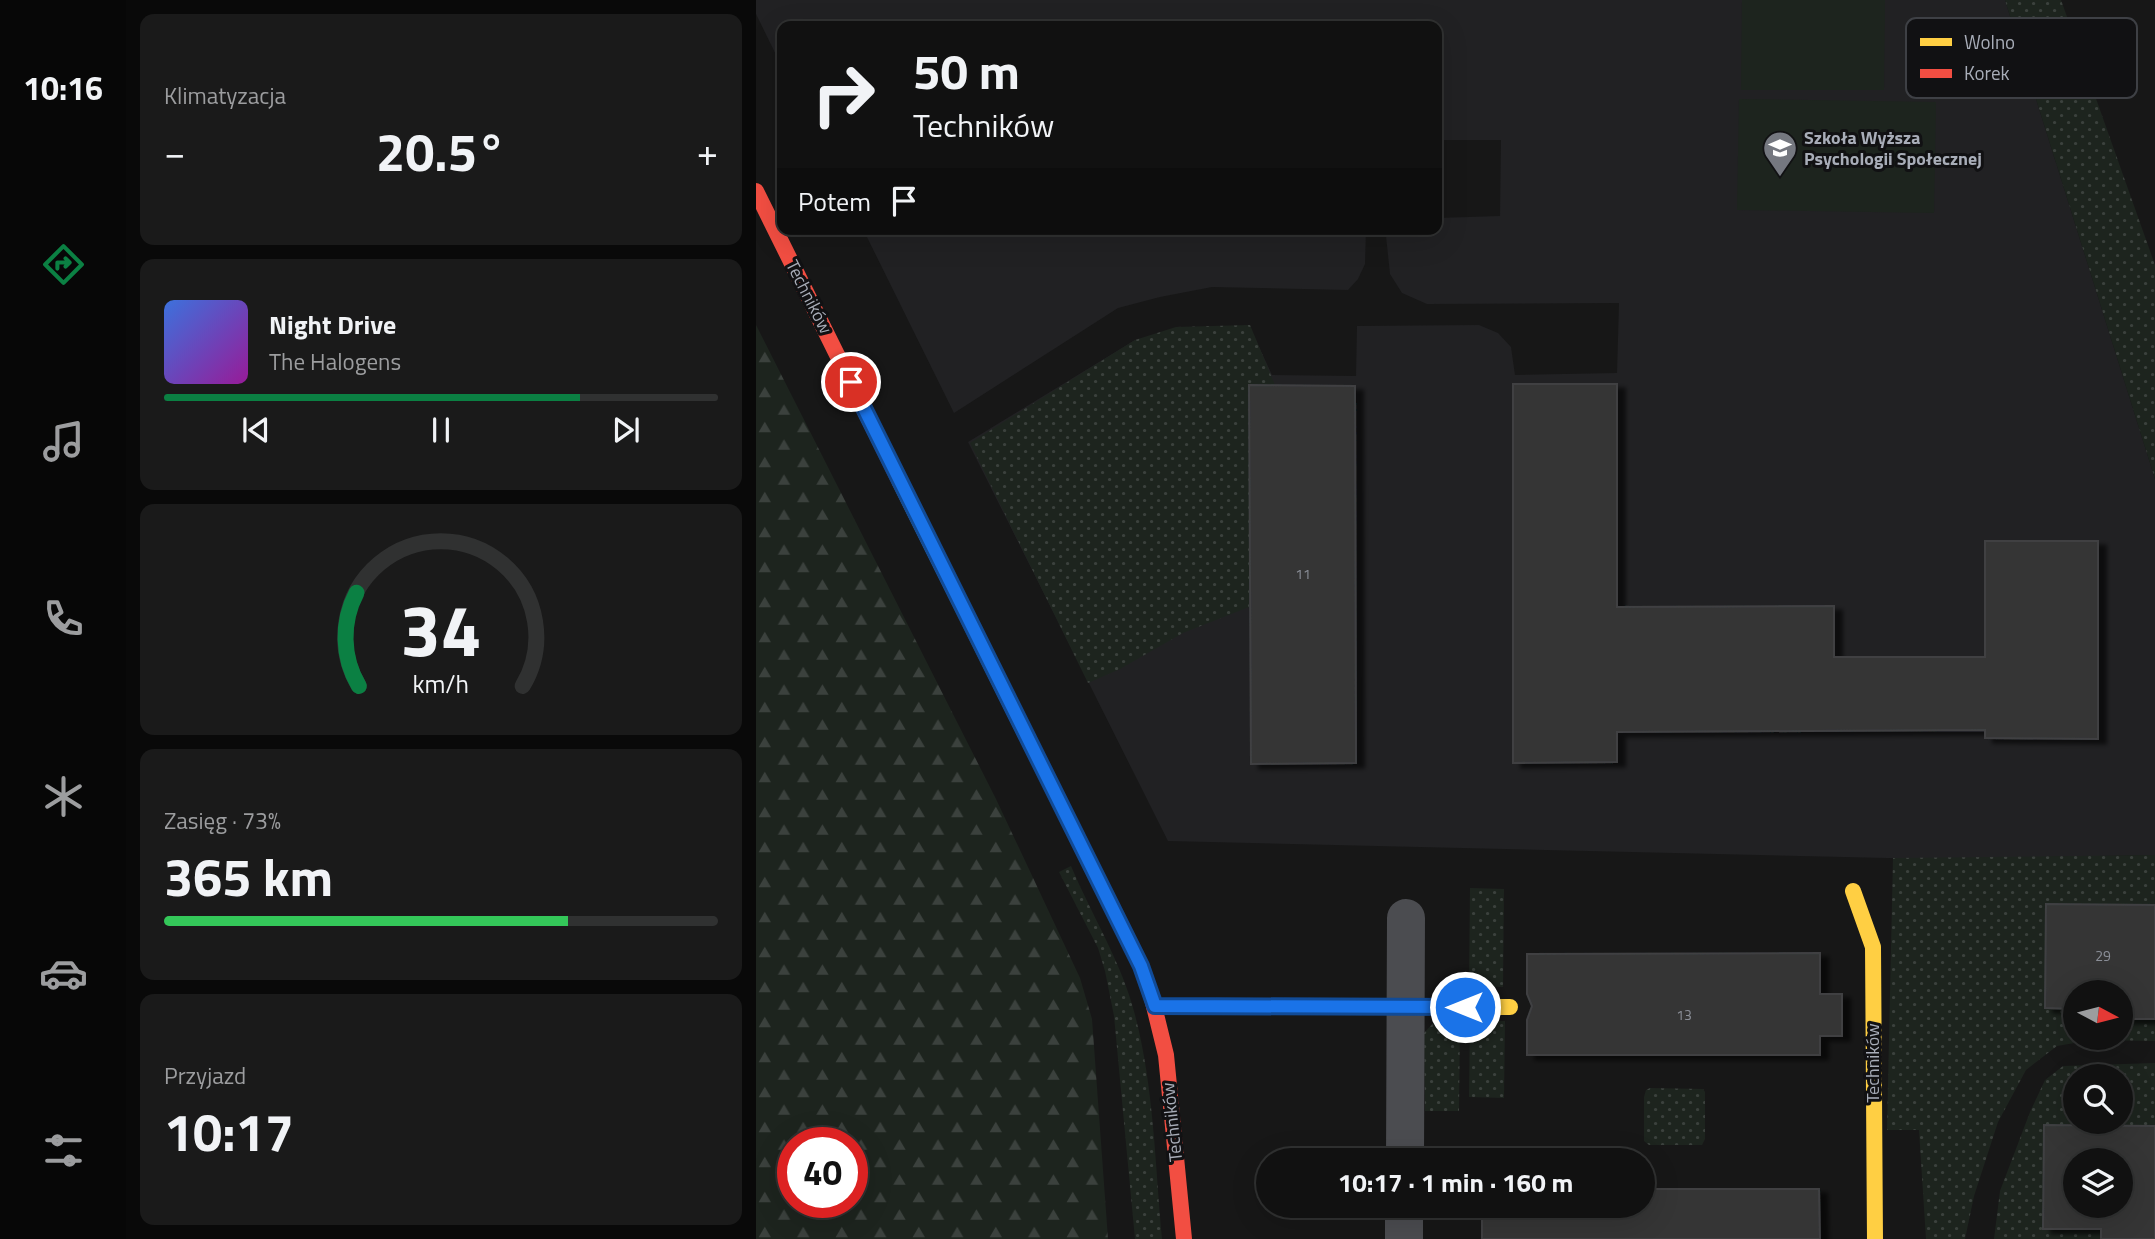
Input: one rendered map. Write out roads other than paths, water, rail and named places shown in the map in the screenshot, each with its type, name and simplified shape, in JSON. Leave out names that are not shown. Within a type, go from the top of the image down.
[{"type":"street","name":"Techników","points":[[756,191],[777,233]]},
{"type":"street","name":"Techników","points":[[778,235],[1141,966],[1155,1006],[1166,1055],[1184,1239]]},
{"type":"street","name":"Techników","points":[[1853,891],[1873,947],[1875,1239]]},
{"type":"street","points":[[1405,1148],[1406,918]]},
{"type":"street","points":[[1155,1006],[1510,1007]]},
{"type":"street","points":[[1404,1218],[1404,1239]]},
{"type":"place","name":"Szkoła Wyższa Psychologii Społecznej","points":[[1780,178]]}]
